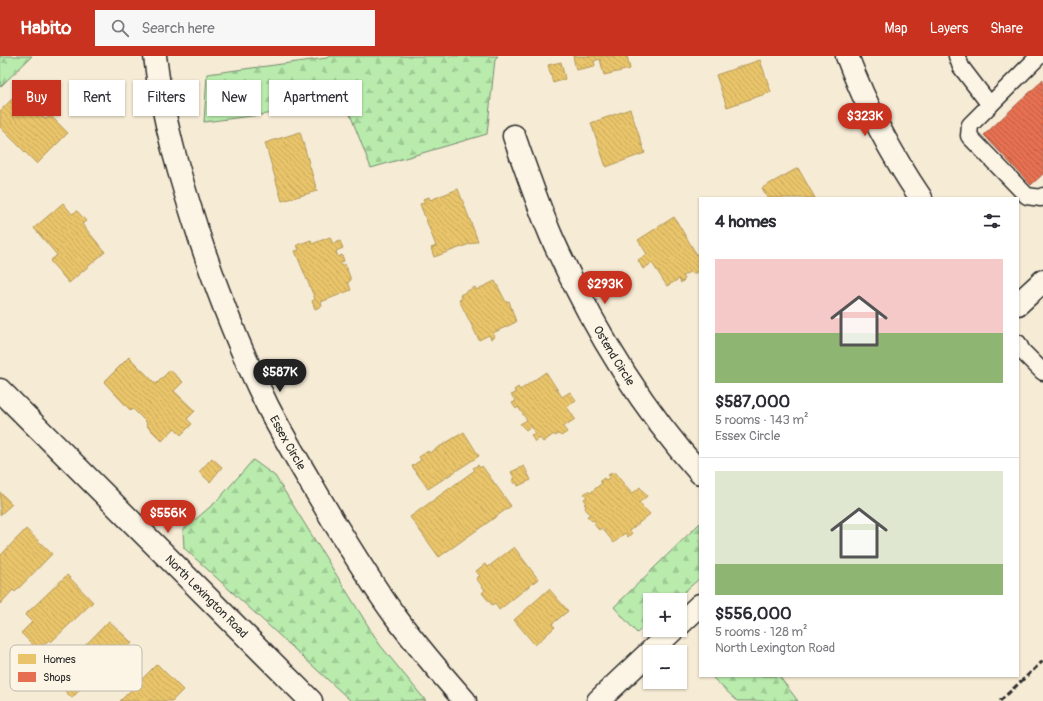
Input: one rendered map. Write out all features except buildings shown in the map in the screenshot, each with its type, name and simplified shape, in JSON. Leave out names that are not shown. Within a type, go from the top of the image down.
[{"type":"street","name":"Essex Circle","points":[[155,56],[165,115],[177,166],[191,212],[224,309],[268,406],[295,457],[363,569],[396,618],[433,665],[465,701]]},
{"type":"street","points":[[847,56],[873,117],[920,197]]},
{"type":"street","name":"Ostend Circle","points":[[514,136],[552,238],[601,333],[653,415],[699,472]]},
{"type":"street","points":[[1019,303],[1043,281]]},
{"type":"street","name":"North Lexington Road","points":[[0,390],[311,701]]},
{"type":"street","points":[[687,617],[699,606]]},
{"type":"street","points":[[598,701],[666,637]]},
{"type":"lane","points":[[957,56],[961,67],[990,105]]},
{"type":"lane","points":[[1040,56],[970,125],[969,136],[1027,196],[1042,198]]},
{"type":"lane","points":[[1019,345],[1022,351],[1043,372]]},
{"type":"green space","points":[[0,56],[32,56],[0,87]]},
{"type":"green space","points":[[329,56],[498,56],[495,59],[487,134],[371,168],[351,116],[362,116],[362,80],[269,80],[269,114],[261,115],[261,80],[207,80],[207,116],[251,116],[204,122],[207,74],[327,58]]},
{"type":"green space","points":[[253,460],[275,476],[380,645],[426,701],[351,701],[184,548],[183,530],[217,501]]},
{"type":"green space","points":[[699,524],[699,579],[683,593],[643,593],[643,627],[637,633],[614,607]]},
{"type":"green space","points":[[712,677],[780,677],[798,701],[737,701]]},
{"type":"railway","points":[[1000,701],[1043,661]]}]
